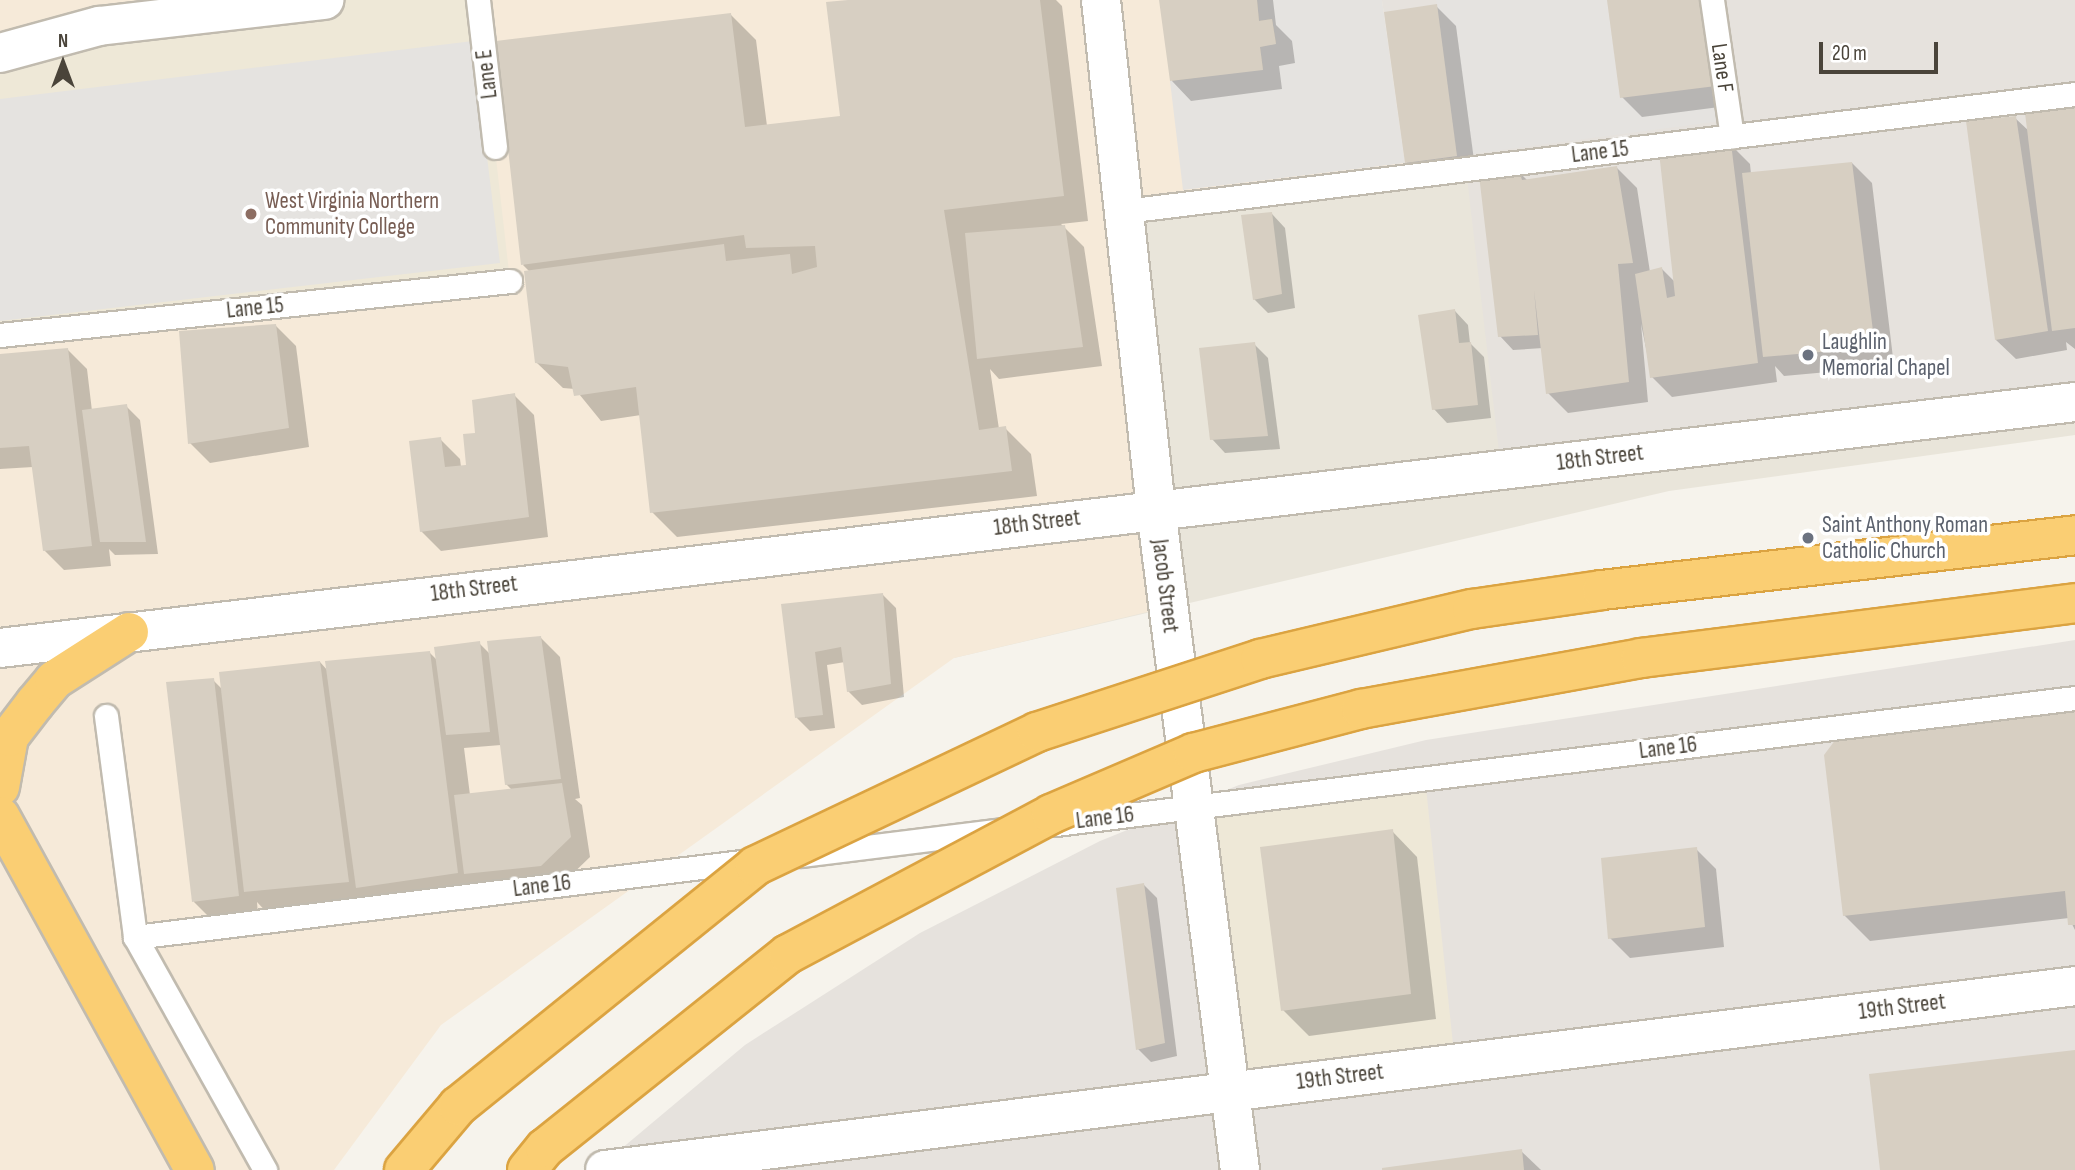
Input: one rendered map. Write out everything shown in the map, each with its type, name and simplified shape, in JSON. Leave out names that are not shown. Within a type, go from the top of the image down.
[{"type":"highway","points":[[404,1170],[458,1106],[755,866],[1037,732],[1260,659],[1472,609],[2075,534]]},
{"type":"highway","points":[[527,1170],[545,1148],[788,954],[1051,814],[1193,752],[1361,709],[1641,658],[2075,603]]},
{"type":"highway","points":[[0,787],[9,737],[41,695],[54,680],[129,632]]},
{"type":"highway","points":[[0,816],[195,1170]]},
{"type":"street","points":[[0,53],[99,26],[325,0]]},
{"type":"street","name":"Jacob Street","points":[[1101,0],[1156,509],[1240,1170]]},
{"type":"street","name":"18th Street","points":[[0,648],[2075,402]]},
{"type":"street","name":"19th Street","points":[[605,1170],[2075,986]]},
{"type":"lane","name":"Lane E","points":[[478,0],[495,147]]},
{"type":"lane","name":"Lane F","points":[[1712,0],[1731,137]]},
{"type":"lane","name":"Lane 15","points":[[1125,211],[2075,94]]},
{"type":"lane","name":"Lane 15","points":[[0,335],[510,281]]},
{"type":"lane","name":"Lane 16","points":[[135,937],[2075,698]]},
{"type":"lane","points":[[106,716],[135,937],[265,1170]]},
{"type":"shaded area","points":[[0,0],[1382,0],[1407,177],[1126,211],[1168,607],[954,658],[441,1025],[334,1170],[0,1170]]},
{"type":"shaded area","name":"West Virginia Northern Community College","points":[[325,0],[478,0],[510,281],[0,335],[0,53]]},
{"type":"shaded area","points":[[1257,0],[1382,0],[1405,163],[1183,190],[1170,81],[1263,69],[1260,47],[1276,43],[1272,19],[1259,21]]},
{"type":"shaded area","points":[[1382,0],[2075,0],[2075,435],[1669,491],[954,658],[1125,211],[1407,177]]},
{"type":"shaded area","points":[[1382,0],[2075,0],[2075,402],[1501,469],[1466,169],[1407,177]]},
{"type":"shaded area","points":[[1436,0],[1607,0],[1620,98],[1716,86],[1721,121],[1457,156]]},
{"type":"shaded area","name":"West Virginia Northern Community College","points":[[473,41],[500,263],[0,321],[0,99]]},
{"type":"shaded area","points":[[2075,640],[2075,1170],[596,1170],[745,1045],[920,933],[1100,841],[1239,785],[1426,740]]},
{"type":"shaded area","points":[[1425,778],[1455,1063],[1229,1091],[1193,807]]},
{"type":"building","points":[[1040,0],[1064,196],[944,210],[979,430],[1006,426],[1012,471],[650,513],[636,387],[574,396],[568,367],[535,363],[524,271],[724,244],[726,261],[790,254],[792,274],[817,267],[815,246],[746,248],[744,235],[521,265],[496,41],[731,13],[745,127],[840,116],[826,2]]},
{"type":"building","points":[[1159,0],[1257,0],[1259,21],[1272,19],[1276,44],[1260,47],[1263,70],[1170,81]]},
{"type":"building","points":[[1607,0],[1705,0],[1716,86],[1620,98]]},
{"type":"building","points":[[1437,4],[1457,156],[1405,163],[1384,12]]},
{"type":"building","points":[[2075,106],[2075,328],[2052,331],[2025,113]]},
{"type":"building","points":[[2016,116],[2048,331],[1995,340],[1966,121]]},
{"type":"building","points":[[1731,143],[1758,363],[1650,378],[1635,274],[1662,267],[1667,298],[1675,296],[1659,152]]},
{"type":"building","points":[[1852,162],[1875,347],[1763,357],[1742,173]]},
{"type":"building","points":[[1617,166],[1633,263],[1618,264],[1629,382],[1546,394],[1534,290],[1538,335],[1498,337],[1479,175],[1519,170],[1522,180]]},
{"type":"building","points":[[1272,212],[1282,294],[1253,300],[1241,215]]},
{"type":"building","points":[[1065,225],[1083,347],[977,359],[965,233]]},
{"type":"building","points":[[1455,309],[1459,343],[1471,342],[1478,405],[1432,410],[1418,315]]},
{"type":"building","points":[[276,324],[289,428],[188,444],[179,331]]},
{"type":"building","points":[[1255,342],[1268,436],[1210,440],[1199,348]]},
{"type":"building","points":[[68,348],[92,546],[43,551],[29,446],[0,448],[0,354]]},
{"type":"building","points":[[515,393],[529,517],[420,532],[409,441],[441,437],[445,467],[466,465],[463,434],[475,433],[472,400]]},
{"type":"building","points":[[127,404],[146,542],[100,542],[82,410]]},
{"type":"building","points":[[883,593],[891,684],[847,692],[841,647],[815,652],[823,715],[795,718],[781,604]]},
{"type":"building","points":[[541,636],[561,779],[505,785],[487,641]]},
{"type":"building","points":[[480,641],[490,732],[446,735],[434,647]]},
{"type":"building","points":[[430,651],[458,873],[356,888],[325,661]]},
{"type":"building","points":[[320,661],[349,882],[244,892],[219,672]]},
{"type":"building","points":[[214,678],[239,896],[192,902],[166,682]]},
{"type":"building","points":[[2075,709],[2075,925],[2068,925],[2065,891],[1843,916],[1824,755],[1839,735]]},
{"type":"building","points":[[562,783],[571,837],[541,866],[464,874],[454,795]]},
{"type":"building","points":[[1393,829],[1411,994],[1281,1011],[1260,847]]},
{"type":"building","points":[[1697,847],[1705,927],[1608,939],[1601,858]]},
{"type":"building","points":[[1144,883],[1165,1043],[1136,1050],[1116,888]]},
{"type":"building","points":[[2075,1050],[2075,1170],[1880,1170],[1869,1074]]},
{"type":"building","points":[[1522,1149],[1524,1170],[1382,1170],[1382,1168]]},
{"type":"place","name":"West Virginia Northern Community College","points":[[251,214]]},
{"type":"place","name":"Laughlin Memorial Chapel","points":[[1808,355]]},
{"type":"place","name":"Saint Anthony Roman Catholic Church","points":[[1808,538]]}]
